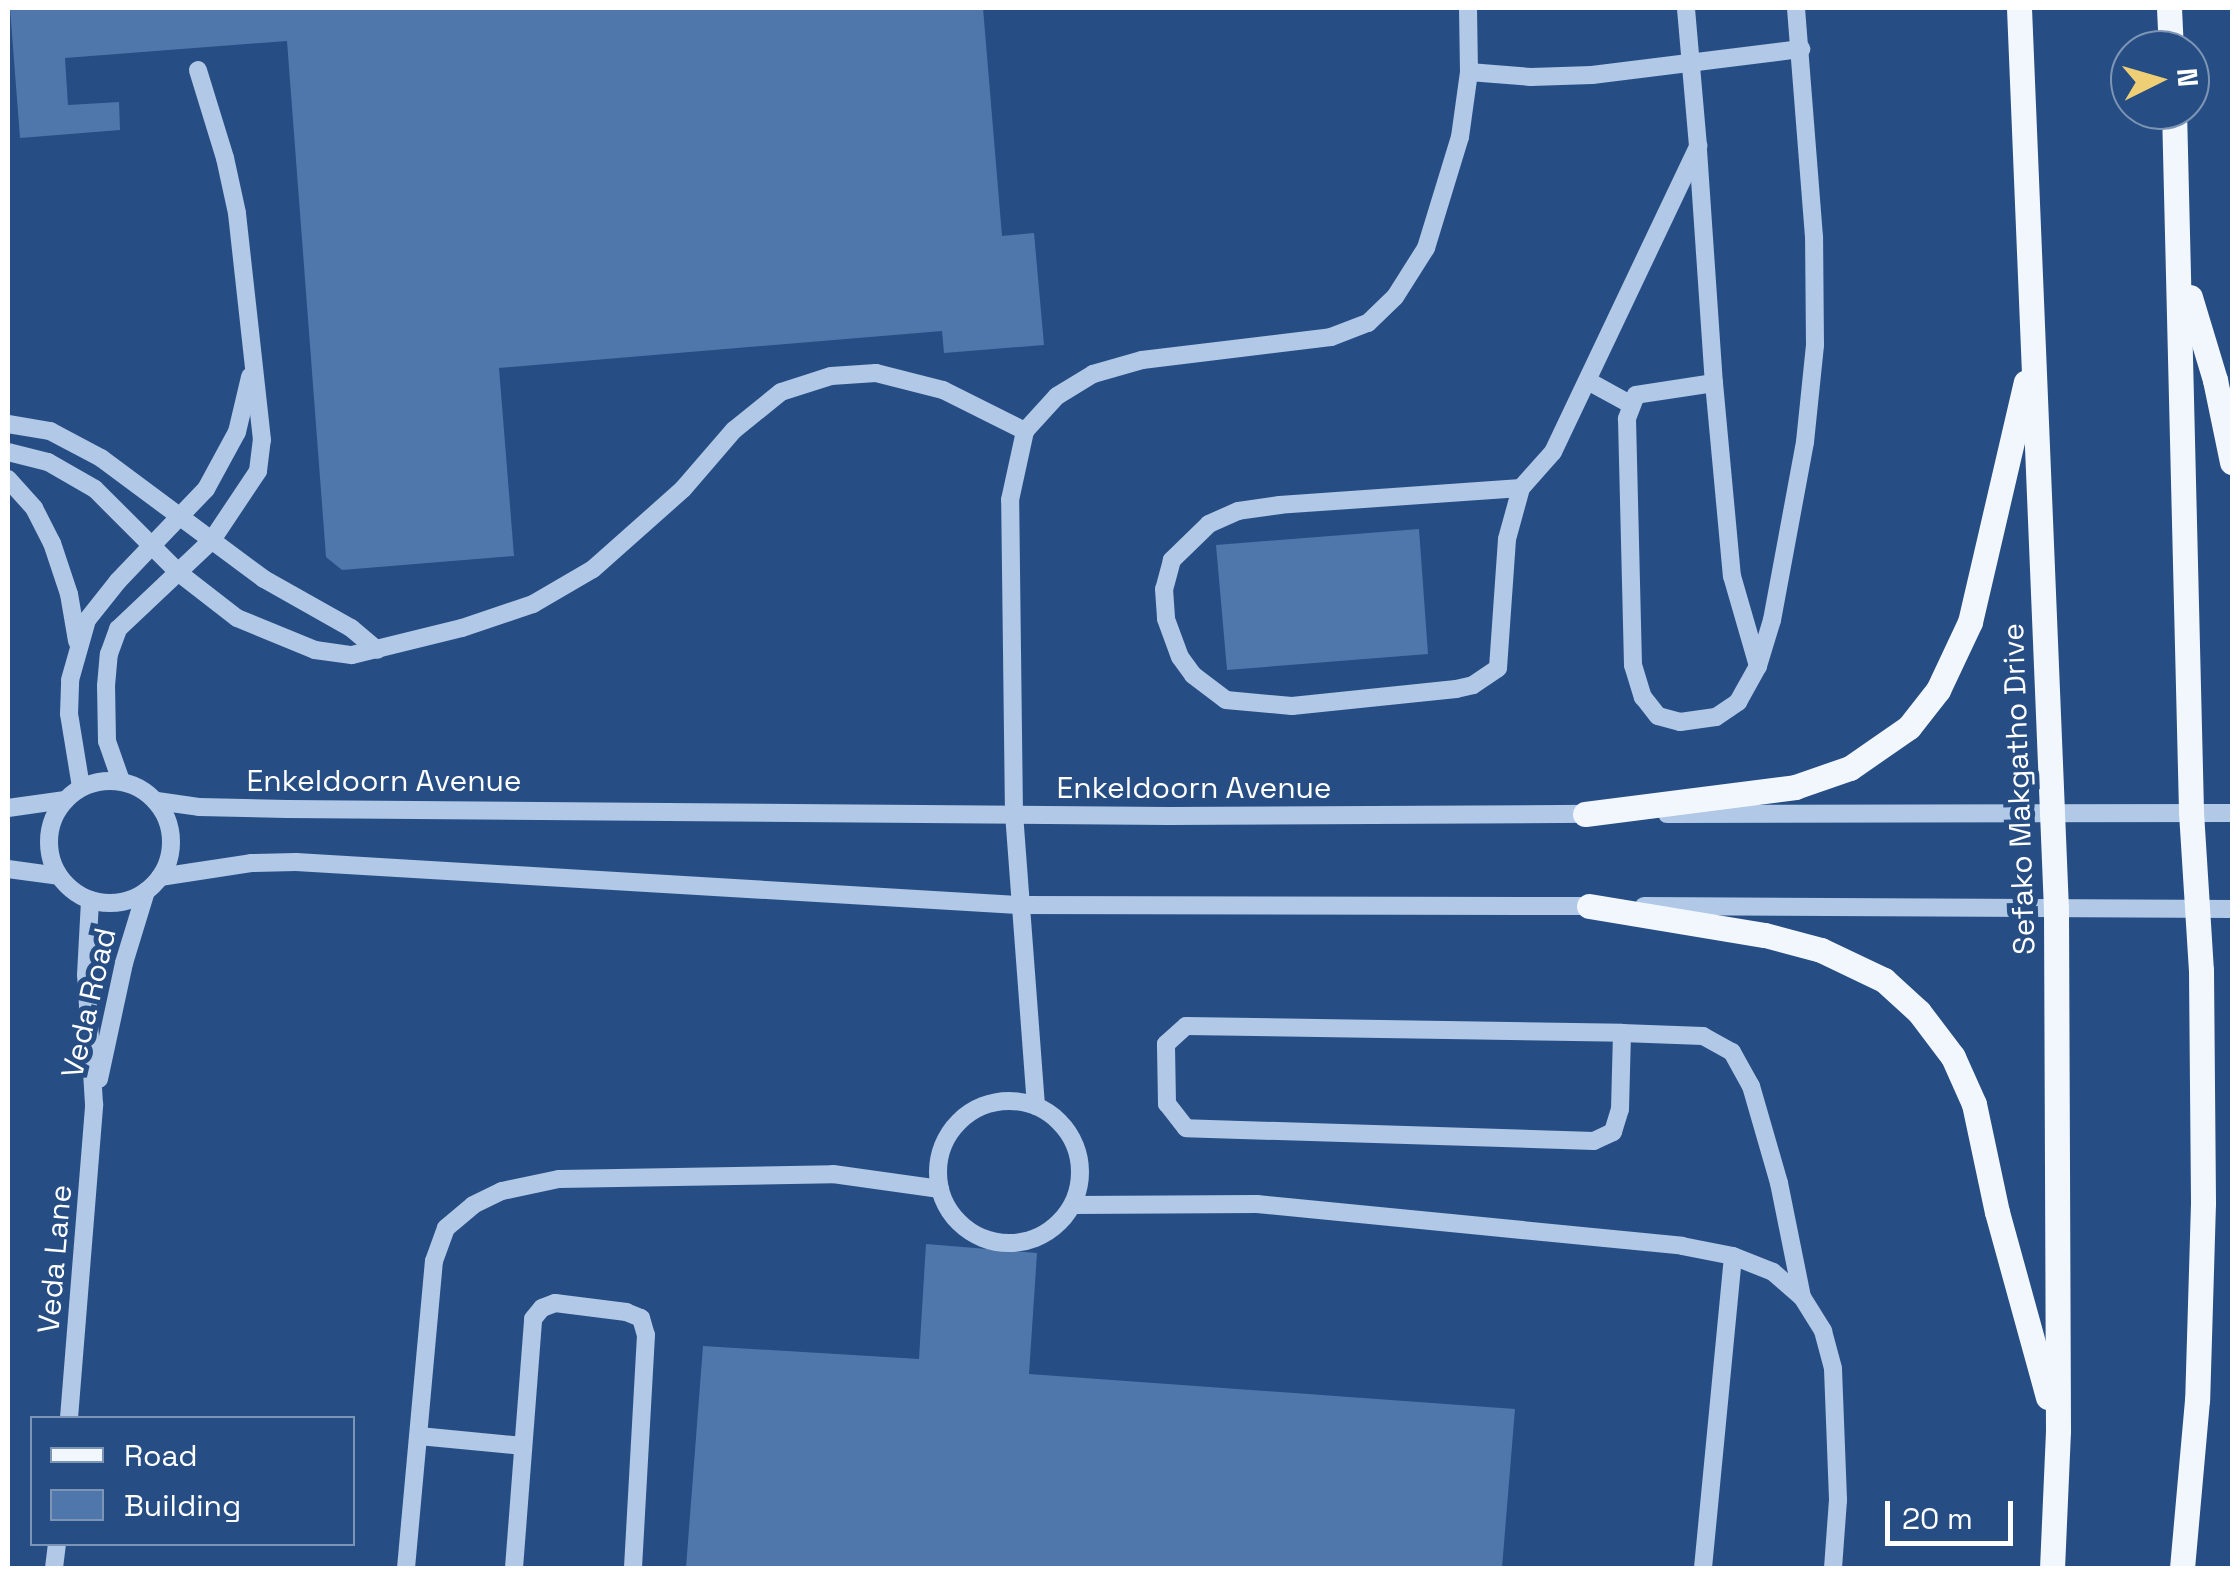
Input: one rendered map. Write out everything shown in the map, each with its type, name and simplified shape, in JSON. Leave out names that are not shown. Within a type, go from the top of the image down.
[{"type":"main road","name":"Sefako Makgatho Drive","points":[[2018,8],[2054,810],[2058,1431],[2052,1568]]},
{"type":"main road","points":[[2175,130],[2203,1203],[2197,1400],[2182,1568]]},
{"type":"main road","points":[[2181,268],[2215,380],[2232,462]]},
{"type":"main road","points":[[1586,814],[1795,787],[1850,768],[1909,727],[1938,690],[1970,622],[2034,342]]},
{"type":"main road","points":[[1588,906],[1764,935],[1821,950],[1884,980],[1920,1012],[1953,1056],[1974,1104],[1997,1212],[2058,1431]]},
{"type":"street","points":[[1036,1106],[1014,815],[1010,500],[1025,431],[1056,396],[1092,374],[1142,360],[1331,337],[1368,322],[1396,296],[1426,248],[1460,137],[1469,72],[1468,8]]},
{"type":"street","points":[[1686,8],[1732,576],[1758,666]]},
{"type":"street","points":[[1714,383],[1650,390],[1636,395],[1630,404],[1634,664],[1643,698],[1658,716],[1680,722],[1716,716],[1738,702],[1758,666],[1772,620],[1805,442],[1815,344],[1814,237],[1796,8]]},
{"type":"street","points":[[1469,72],[1531,77],[1592,75],[1801,49]]},
{"type":"street","points":[[121,781],[107,741],[109,654],[118,628],[212,540],[258,471],[262,440],[236,213],[226,158],[198,70]]},
{"type":"street","points":[[1521,488],[1280,505],[1238,512],[1209,524],[1172,560],[1164,589],[1166,619],[1180,657],[1193,675],[1226,700],[1263,705],[1292,706],[1473,685],[1498,668],[1502,656],[1503,574],[1521,488],[1553,452],[1698,146]]},
{"type":"street","points":[[81,787],[69,714],[77,646],[88,620],[150,546],[206,488],[238,432],[252,369]]},
{"type":"street","points":[[8,452],[48,462],[95,489],[211,601],[272,635],[315,650],[352,654],[533,604],[593,568],[683,489],[734,430],[781,392],[831,376],[876,373],[943,390],[1025,431]]},
{"type":"street","points":[[1588,381],[1630,404]]},
{"type":"street","points":[[8,424],[50,431],[101,458],[264,579],[352,628],[377,650]]},
{"type":"street","points":[[8,478],[34,508],[52,543],[69,594],[77,646]]},
{"type":"street","points":[[8,869],[58,876],[90,900],[119,903],[146,892],[160,877],[171,838],[157,802],[121,781],[100,780],[81,787],[64,800],[48,837],[58,876]]},
{"type":"street","points":[[8,808],[64,800]]},
{"type":"street","name":"Enkeldoorn Avenue","points":[[157,802],[256,808],[1014,815],[2054,810],[2232,813]]},
{"type":"street","points":[[160,877],[250,863],[296,862],[1018,906],[2232,909]]},
{"type":"street","name":"Veda Road","points":[[94,1104],[124,963],[146,892]]},
{"type":"street","name":"Veda Road","points":[[90,900],[86,975],[94,1104]]},
{"type":"street","points":[[1622,1033],[1620,1109],[1612,1132],[1594,1142],[1186,1128],[1167,1104],[1166,1044],[1186,1026],[1622,1033],[1703,1036],[1732,1052],[1751,1086],[1779,1182],[1802,1297]]},
{"type":"street","points":[[1014,1100],[1055,1117],[1070,1134],[1079,1156],[1080,1181],[1073,1205],[1058,1224],[1038,1238],[1014,1244],[989,1241],[966,1230],[950,1212],[940,1189],[938,1166],[943,1145],[955,1126],[992,1102],[1014,1100]]},
{"type":"street","name":"Veda Lane","points":[[69,1416],[94,1104]]},
{"type":"street","points":[[406,1568],[434,1261],[446,1228],[473,1204],[502,1190],[559,1179],[832,1174],[940,1189]]},
{"type":"street","points":[[1073,1205],[1257,1204],[1682,1246],[1733,1256],[1773,1272],[1802,1297],[1823,1331],[1833,1369],[1838,1500],[1833,1568]]},
{"type":"street","points":[[1704,1568],[1733,1256]]},
{"type":"street","points":[[514,1568],[533,1319],[542,1308],[555,1303],[626,1312],[641,1318],[646,1335],[633,1568]]},
{"type":"street","points":[[419,1436],[524,1446]]},
{"type":"building","points":[[10,8],[983,8],[1002,236],[1034,233],[1044,345],[944,353],[942,331],[499,368],[514,556],[342,570],[326,557],[287,41],[65,58],[68,105],[119,102],[120,130],[20,138]]},
{"type":"building","points":[[1419,529],[1428,654],[1227,670],[1216,545]]},
{"type":"building","points":[[926,1244],[1037,1253],[1029,1374],[1515,1409],[1502,1568],[686,1568],[703,1346],[919,1359]]}]
